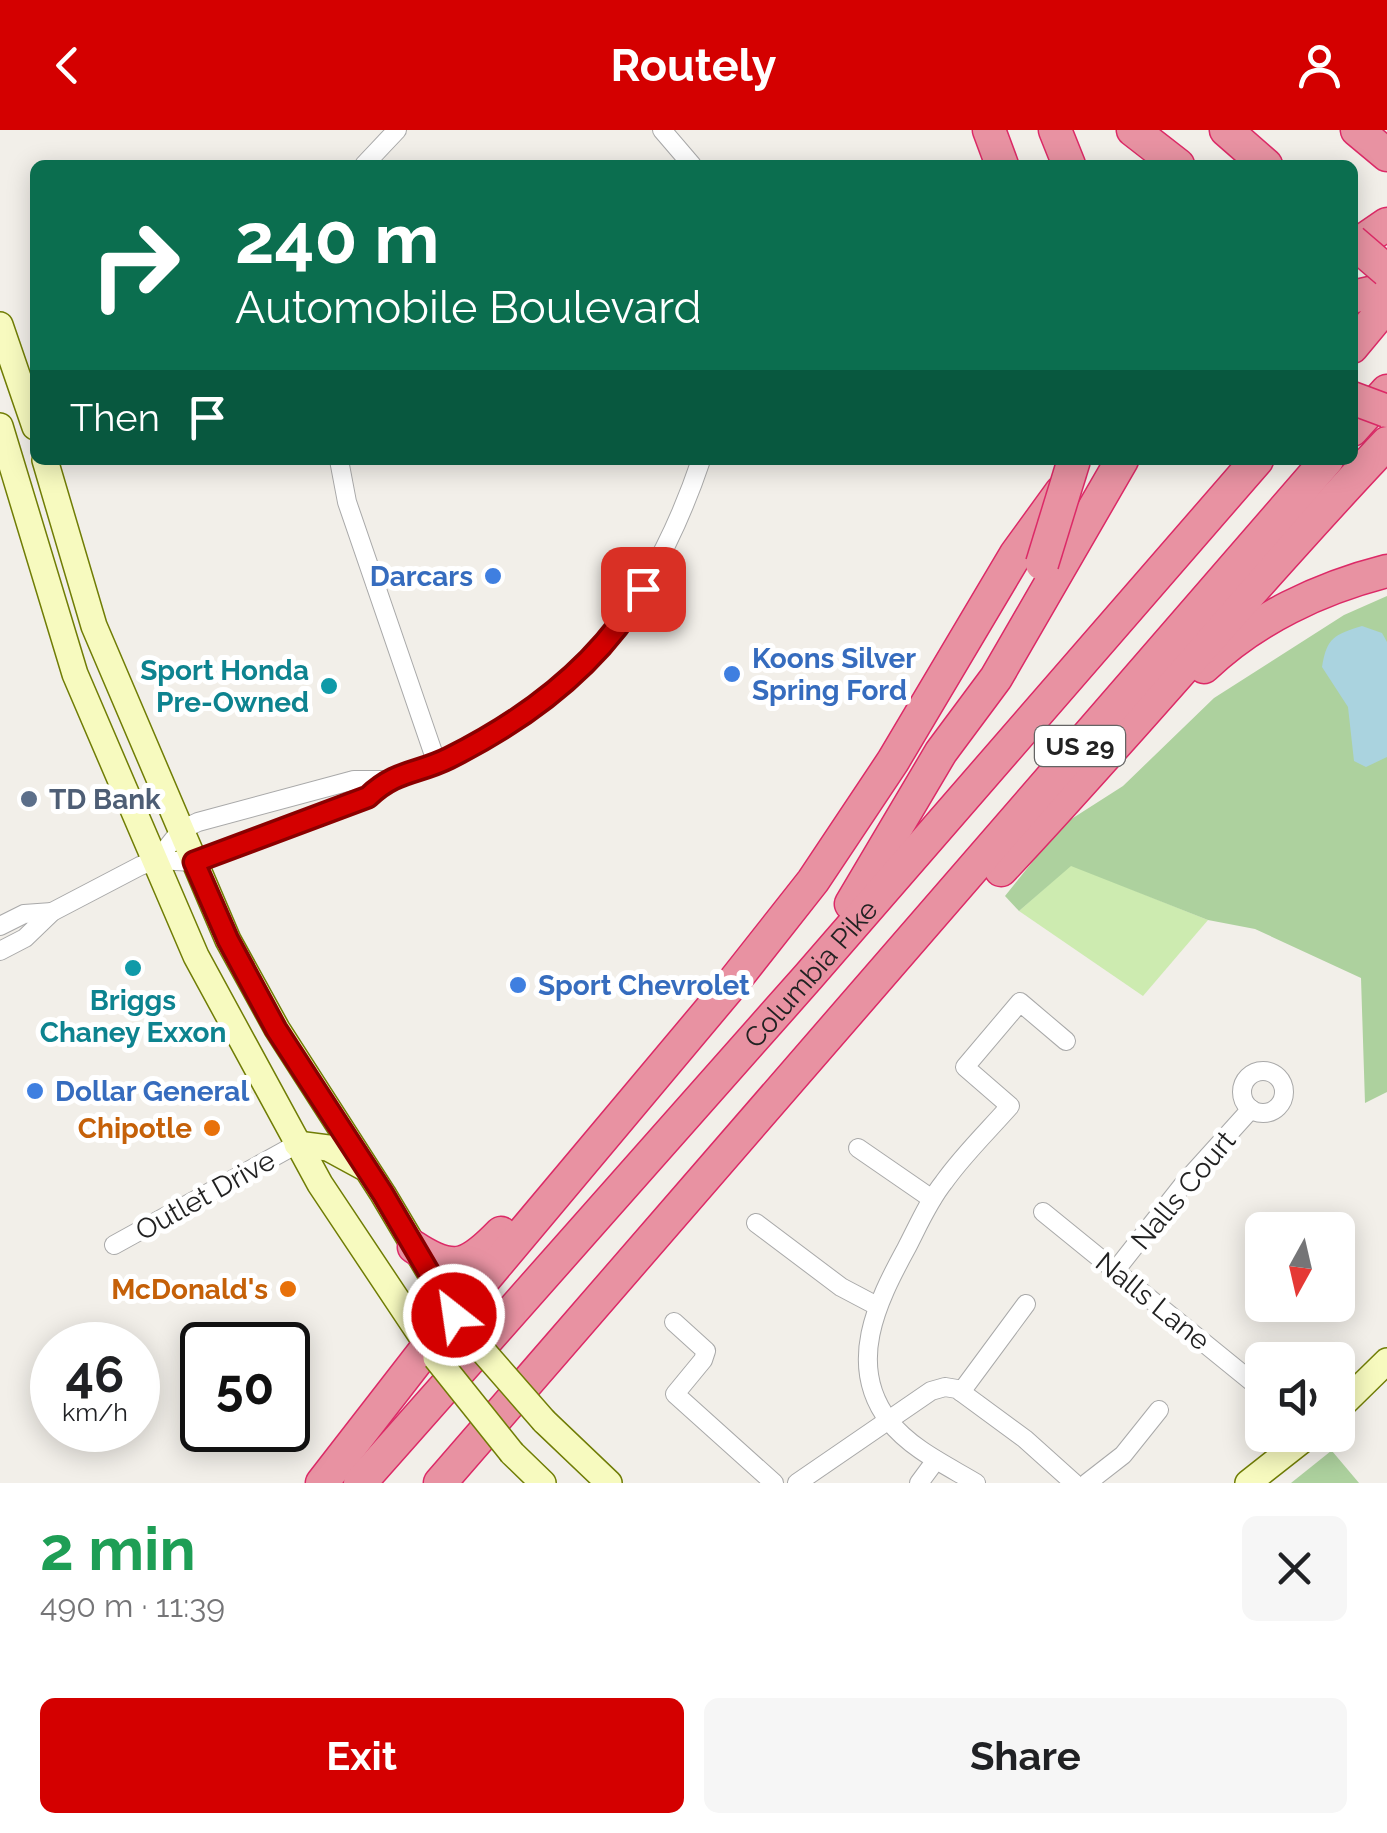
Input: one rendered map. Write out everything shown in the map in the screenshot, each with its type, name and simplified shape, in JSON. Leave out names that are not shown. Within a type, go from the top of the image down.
[{"type":"highway","points":[[990,130],[1000,160]]},
{"type":"highway","points":[[1054,130],[1067,160]]},
{"type":"highway","points":[[1133,130],[1172,160]]},
{"type":"highway","points":[[1226,130],[1260,160]]},
{"type":"highway","points":[[1358,130],[1387,155]]},
{"type":"highway","points":[[1371,234],[1387,271]]},
{"type":"highway","points":[[1358,296],[1387,290]]},
{"type":"highway","points":[[1358,340],[1387,305]]},
{"type":"highway","points":[[1358,414],[1387,392]]},
{"type":"highway","points":[[1358,417],[1387,408]]},
{"type":"highway","points":[[832,1032],[999,872],[1099,766],[1227,616],[1387,443]]},
{"type":"highway","points":[[977,700],[1042,564],[1072,465]]},
{"type":"highway","points":[[414,1247],[437,1262],[458,1264],[476,1258],[653,1074],[731,985],[813,881],[893,761],[1016,554],[1081,465]]},
{"type":"highway","points":[[808,977],[941,752],[996,678],[1119,465]]},
{"type":"highway","name":"Columbia Pike","points":[[360,1483],[808,977],[1253,465]]},
{"type":"highway","name":"Columbia Pike","points":[[440,1483],[1323,465]]},
{"type":"highway","points":[[1099,766],[1228,644],[1309,598],[1387,571]]},
{"type":"highway","points":[[322,1483],[458,1321],[653,1074]]},
{"type":"main road","points":[[0,325],[30,412]]},
{"type":"main road","points":[[30,425],[0,429],[75,674],[196,956],[296,1144],[432,1351],[512,1452],[543,1483]]},
{"type":"main road","points":[[46,465],[94,626],[228,940],[276,1029],[368,1169],[458,1321],[544,1421],[608,1483]]},
{"type":"main road","points":[[296,1144],[328,1148],[368,1169]]},
{"type":"main road","points":[[1355,1392],[1387,1361]]},
{"type":"main road","points":[[1248,1483],[1287,1452]]},
{"type":"street","points":[[369,160],[397,130]]},
{"type":"street","points":[[662,130],[688,160]]},
{"type":"street","points":[[340,465],[347,502],[437,764]]},
{"type":"street","points":[[0,951],[25,938],[52,912],[157,860],[180,830],[354,780],[386,780],[437,764],[522,717],[584,665],[631,610],[668,547],[700,465]]},
{"type":"street","points":[[157,860],[194,862],[368,797],[386,780]]},
{"type":"street","points":[[0,926],[24,914],[52,912]]},
{"type":"street","points":[[976,1483],[909,1441],[889,1421],[870,1379],[868,1332],[877,1306],[932,1199],[1010,1106],[965,1067],[1020,1002],[1066,1041]]},
{"type":"street","name":"Nalls Court","points":[[1115,1271],[1186,1181],[1251,1109]]},
{"type":"street","name":"Outlet Drive","points":[[114,1245],[296,1144]]},
{"type":"street","points":[[858,1148],[932,1199]]},
{"type":"street","name":"Nalls Lane","points":[[1043,1212],[1245,1376]]},
{"type":"street","points":[[756,1223],[840,1287],[877,1306]]},
{"type":"street","points":[[961,1392],[1026,1304]]},
{"type":"street","points":[[674,1322],[706,1351],[675,1394],[774,1483]]},
{"type":"street","points":[[797,1483],[932,1391],[945,1387],[961,1392],[1074,1483]]},
{"type":"street","points":[[1087,1483],[1122,1456],[1159,1410]]},
{"type":"street","points":[[919,1483],[936,1460]]},
{"type":"green space","points":[[1387,596],[1387,1092],[1365,1103],[1361,978],[1255,929],[1208,920],[1071,866],[1019,911],[1005,896],[1062,825],[1123,786],[1214,698],[1344,615]]},
{"type":"green space","points":[[1071,865],[1208,920],[1143,996],[1019,911]]},
{"type":"green space","points":[[1333,1452],[1359,1483],[1291,1483]]},
{"type":"water","points":[[1362,626],[1382,633],[1387,642],[1387,757],[1366,767],[1354,761],[1348,707],[1322,667],[1333,639]]},
{"type":"place","name":"Darcars","points":[[493,576]]},
{"type":"place","name":"Koons Silver Spring Ford","points":[[732,674]]},
{"type":"place","name":"Sport Honda Pre-Owned","points":[[329,686]]},
{"type":"place","name":"TD Bank","points":[[29,799]]},
{"type":"place","name":"Briggs Chaney Exxon","points":[[133,968]]},
{"type":"place","name":"Sport Chevrolet","points":[[518,985]]},
{"type":"place","name":"Dollar General","points":[[35,1091]]},
{"type":"place","name":"Chipotle","points":[[212,1128]]},
{"type":"place","name":"McDonald's","points":[[288,1289]]},
{"type":"route","points":[[454,1315],[383,1194],[276,1029],[228,940],[194,862],[368,797],[386,780],[437,764],[522,717],[584,665],[631,610],[643,589]]}]
